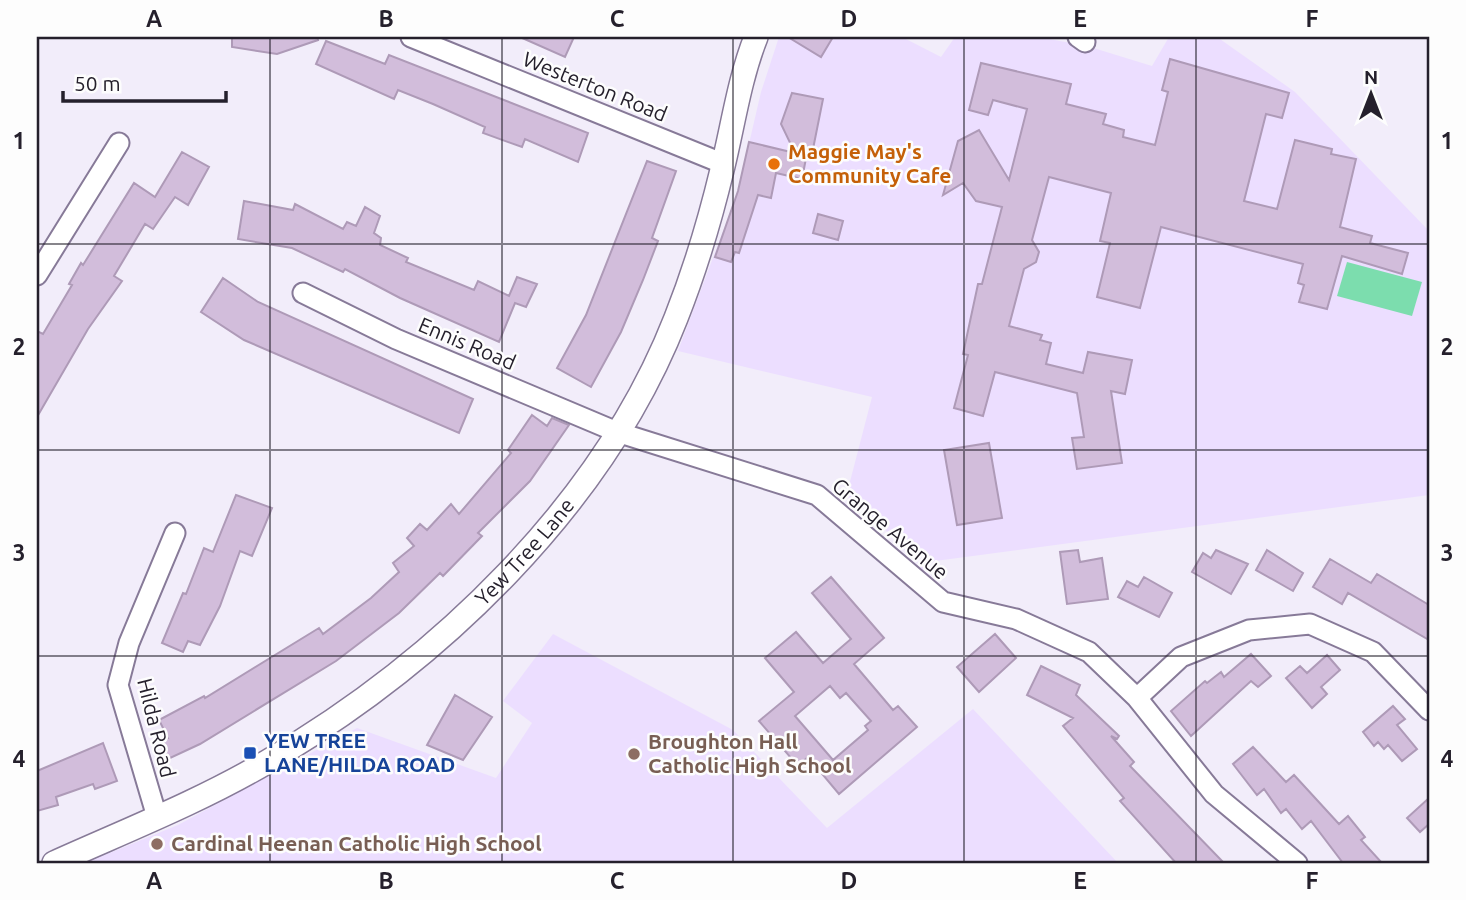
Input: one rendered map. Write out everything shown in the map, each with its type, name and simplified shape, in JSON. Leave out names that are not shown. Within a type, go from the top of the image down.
[{"type":"street","name":"Westerton Road","points":[[411,37],[724,163]]},
{"type":"street","name":"Yew Tree Lane","points":[[54,863],[157,817],[268,761],[370,694],[431,647],[488,595],[538,539],[617,432],[675,321],[695,267],[724,163],[747,58],[756,37]]},
{"type":"street","points":[[37,275],[119,143]]},
{"type":"street","name":"Ennis Road","points":[[303,293],[396,339],[617,432]]},
{"type":"street","name":"Grange Avenue","points":[[617,432],[817,495],[943,602],[1016,619],[1088,652],[1137,698],[1214,794],[1297,863]]},
{"type":"street","name":"Hilda Road","points":[[157,817],[118,685],[129,643],[175,533]]},
{"type":"street","points":[[1137,698],[1181,657],[1249,630],[1310,624],[1373,652],[1429,710]]},
{"type":"shaded area","points":[[779,37],[902,37],[941,57],[955,37],[1038,37],[1087,46],[1152,66],[1169,37],[1217,37],[1295,92],[1429,231],[1429,495],[935,561],[928,575],[874,518],[846,497],[872,397],[678,351],[738,191],[761,92]]},
{"type":"shaded area","name":"Broughton Hall Catholic High School","points":[[553,634],[733,730],[827,828],[973,709],[1118,863],[85,863],[178,825],[357,728],[496,778],[532,723],[503,701]]},
{"type":"green space","points":[[1347,262],[1422,282],[1412,316],[1337,296]]},
{"type":"building","points":[[232,37],[317,37],[318,40],[277,54],[232,47]]},
{"type":"building","points":[[520,37],[574,37],[565,57]]},
{"type":"building","points":[[788,37],[833,37],[821,57]]},
{"type":"building","points":[[326,41],[385,64],[389,55],[588,133],[578,162],[525,139],[522,147],[483,133],[485,127],[433,104],[398,90],[394,99],[316,64]]},
{"type":"building","points":[[1170,59],[1289,93],[1282,118],[1266,114],[1244,201],[1277,209],[1295,140],[1332,149],[1331,154],[1356,159],[1340,227],[1372,236],[1370,243],[1408,253],[1402,274],[1342,256],[1327,309],[1299,302],[1304,285],[1298,283],[1303,264],[1161,227],[1140,308],[1097,297],[1110,243],[1100,241],[1111,193],[1049,177],[1032,240],[1039,252],[1036,262],[1024,269],[1009,326],[1042,335],[1040,340],[1051,343],[1046,364],[1083,373],[1088,352],[1132,360],[1125,394],[1111,391],[1122,463],[1077,469],[1072,438],[1084,437],[1077,393],[995,372],[983,416],[954,408],[968,355],[963,354],[978,284],[982,284],[1002,207],[976,201],[963,183],[943,195],[958,141],[979,130],[1009,180],[1027,109],[993,100],[988,115],[969,110],[981,63],[1071,84],[1066,104],[1106,114],[1103,124],[1124,130],[1123,137],[1155,145],[1168,92],[1162,90]]},
{"type":"building","points":[[792,93],[823,99],[813,149],[808,148],[802,179],[776,173],[771,198],[758,195],[739,253],[735,252],[731,262],[715,257],[738,191],[749,142],[795,153],[781,124]]},
{"type":"building","points":[[182,152],[209,167],[188,205],[175,197],[153,229],[145,224],[114,276],[122,281],[88,329],[37,417],[37,331],[43,334],[72,285],[69,284],[81,263],[83,265],[134,183],[155,197]]},
{"type":"building","points":[[647,161],[676,171],[652,238],[658,241],[643,280],[621,332],[591,387],[557,368],[586,315]]},
{"type":"building","points":[[244,201],[293,210],[295,204],[343,229],[347,222],[356,226],[365,207],[380,216],[374,233],[381,238],[380,245],[408,258],[406,262],[474,290],[478,281],[509,296],[517,277],[537,284],[526,307],[515,303],[499,342],[400,298],[345,269],[343,272],[292,248],[238,239]]},
{"type":"building","points":[[818,214],[843,221],[838,240],[813,233]]},
{"type":"building","points":[[223,278],[258,302],[473,399],[459,433],[244,340],[201,312]]},
{"type":"building","points":[[532,415],[547,426],[552,418],[569,425],[530,481],[478,533],[482,536],[443,576],[440,573],[399,613],[336,661],[200,744],[168,759],[159,743],[168,738],[159,720],[204,696],[205,698],[319,628],[323,634],[371,598],[399,572],[393,563],[414,546],[407,538],[420,524],[427,530],[451,504],[459,514],[511,453],[508,450]]},
{"type":"building","points":[[989,443],[1002,518],[957,525],[944,450]]},
{"type":"building","points":[[236,495],[272,508],[252,556],[240,551],[220,606],[200,645],[188,641],[183,652],[162,643],[183,593],[186,594],[204,548],[213,552]]},
{"type":"building","points":[[1078,550],[1080,562],[1102,558],[1108,599],[1067,604],[1060,552]]},
{"type":"building","points":[[1216,550],[1248,564],[1231,594],[1192,572],[1203,553],[1211,558]]},
{"type":"building","points":[[1267,550],[1303,573],[1293,591],[1256,570]]},
{"type":"building","points":[[1330,559],[1371,583],[1377,574],[1429,605],[1429,640],[1348,593],[1342,604],[1313,587]]},
{"type":"building","points":[[831,577],[884,638],[854,664],[893,710],[898,706],[917,727],[839,794],[808,757],[798,766],[759,721],[794,692],[765,658],[796,632],[823,663],[851,639],[812,593]],"holes":[[[830,686],[840,698],[846,693],[871,721],[865,726],[868,730],[833,760],[795,716]]]},
{"type":"building","points":[[1144,577],[1172,593],[1159,617],[1118,597],[1127,581],[1138,587]]},
{"type":"building","points":[[995,634],[1016,658],[979,692],[957,667]]},
{"type":"building","points":[[1251,654],[1271,676],[1258,687],[1251,681],[1191,736],[1171,711],[1205,681],[1207,683],[1221,672],[1224,677]]},
{"type":"building","points":[[1327,655],[1340,670],[1321,687],[1327,694],[1312,708],[1286,678],[1300,666],[1307,673]]},
{"type":"building","points":[[1041,666],[1080,685],[1076,695],[1119,736],[1117,739],[1111,736],[1134,762],[1130,766],[1224,863],[1176,863],[1120,801],[1124,798],[1063,726],[1073,718],[1027,695]]},
{"type":"building","points":[[455,695],[492,717],[463,760],[427,745]]},
{"type":"building","points":[[1393,706],[1405,719],[1397,725],[1417,749],[1402,761],[1388,745],[1384,749],[1378,742],[1374,746],[1363,732]]},
{"type":"building","points":[[103,743],[117,781],[95,789],[93,784],[56,797],[58,805],[37,811],[37,771]]},
{"type":"building","points":[[1253,747],[1286,782],[1294,775],[1339,824],[1348,816],[1365,837],[1361,840],[1382,863],[1343,863],[1311,821],[1302,829],[1286,809],[1281,813],[1264,789],[1257,795],[1233,764]]},
{"type":"building","points":[[1429,798],[1429,824],[1420,832],[1407,818]]},
{"type":"place","name":"Maggie May's Community Cafe","points":[[774,164]]},
{"type":"place","name":"YEW TREE LANE/HILDA ROAD","points":[[250,753]]},
{"type":"place","name":"Broughton Hall Catholic High School","points":[[634,754]]},
{"type":"place","name":"Cardinal Heenan Catholic High School","points":[[157,844]]}]
